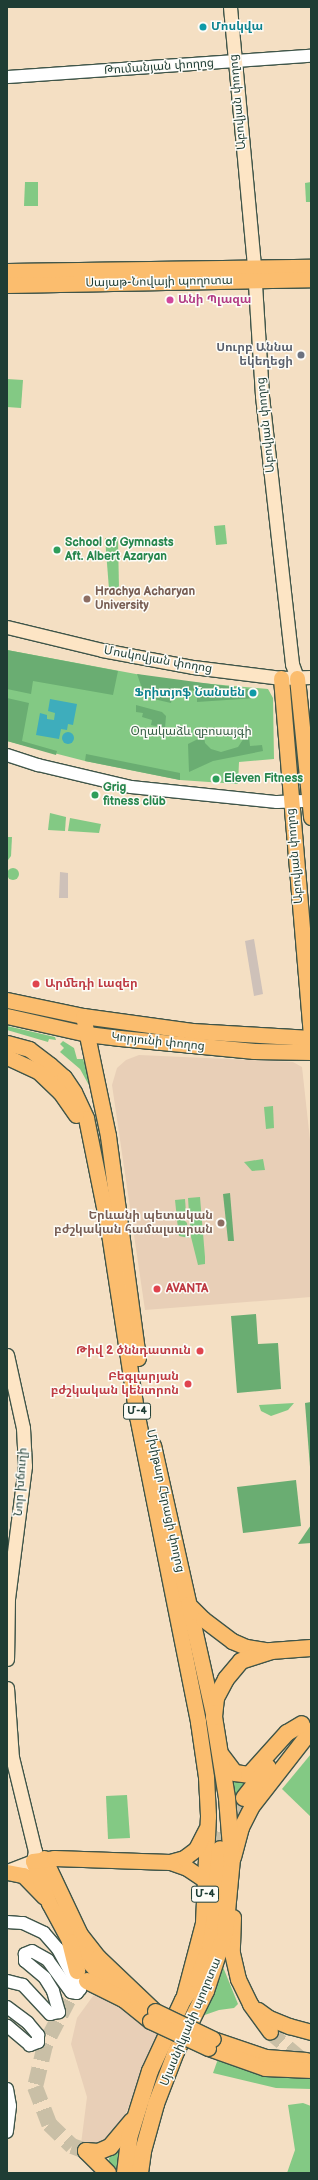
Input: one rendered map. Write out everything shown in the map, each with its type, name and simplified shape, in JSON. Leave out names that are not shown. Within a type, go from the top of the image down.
[{"type":"highway","points":[[214,1717],[220,1688],[234,1667],[251,1656],[271,1651],[311,1648]]},
{"type":"highway","name":"Մխիթար Հերացի փողոց","points":[[214,1717],[227,1798]]},
{"type":"highway","points":[[220,1753],[235,1773],[249,1775],[287,1733],[308,1722]]},
{"type":"highway","points":[[244,1798],[308,1722]]},
{"type":"highway","name":"Մյասնիկյանի պողոտա","points":[[140,2173],[143,2151],[156,2104],[222,1947],[227,1798]]},
{"type":"highway","points":[[183,2000],[197,1980],[210,1948],[226,1854]]},
{"type":"highway","points":[[70,1942],[82,1976],[123,1998]]},
{"type":"highway","name":"Մյասնիկյանի պողոտա","points":[[124,2173],[135,2117],[150,2071],[183,2000]]},
{"type":"highway","points":[[108,2173],[86,2151],[98,2152],[110,2147],[135,2117]]},
{"type":"main road","name":"Աբովյան փողոց","points":[[230,7],[254,274],[262,396],[292,664],[304,678],[311,817]]},
{"type":"main road","name":"Սայաթ-Նովայի պողոտա","points":[[7,285],[254,274],[311,266]]},
{"type":"main road","name":"Սայաթ-Նովայի պողոտա","points":[[7,271],[254,274],[311,279]]},
{"type":"main road","name":"Մոսկովյան փողոց","points":[[7,627],[102,650],[193,667],[281,678],[304,678]]},
{"type":"main road","name":"Աբովյան փողոց","points":[[281,678],[290,802],[311,1034]]},
{"type":"main road","name":"Կորյունի փողոց","points":[[7,1000],[83,1016],[192,1031],[311,1038]]},
{"type":"main road","name":"Կորյունի փողոց","points":[[7,1016],[87,1034],[189,1046],[311,1052]]},
{"type":"main road","points":[[83,1016],[110,1154]]},
{"type":"main road","points":[[7,1036],[41,1048],[70,1070],[88,1099],[110,1154]]},
{"type":"main road","points":[[7,1043],[29,1049],[64,1077],[74,1092],[86,1118],[94,1155]]},
{"type":"main road","points":[[7,1048],[29,1049]]},
{"type":"main road","points":[[7,1057],[30,1066],[60,1092],[79,1118],[94,1155]]},
{"type":"main road","name":"Մխիթար Հերացի փողոց","points":[[110,1154],[146,1412],[214,1717]]},
{"type":"main road","name":"Մխիթար Հերացի փողոց","points":[[94,1155],[137,1416],[198,1722],[206,1777]]},
{"type":"main road","name":"Նոր խճուղի","points":[[7,1354],[23,1428],[24,1466],[8,1598],[7,1659]]},
{"type":"main road","points":[[188,1604],[203,1620],[232,1641],[246,1648],[271,1651]]},
{"type":"main road","points":[[7,1688],[14,1763],[37,1856],[49,1903],[70,1942],[123,1998],[153,2016],[265,2068],[311,2070]]},
{"type":"main road","points":[[270,2032],[250,2004],[238,1979],[232,1953],[234,1876],[226,1854],[251,1806],[308,1722]]},
{"type":"main road","name":"Մյասնիկյանի պողոտա","points":[[183,2000],[203,1923],[206,1881],[206,1777]]},
{"type":"main road","points":[[170,1862],[184,1858],[196,1849],[207,1827]]},
{"type":"main road","points":[[37,1856],[80,1934],[98,1957],[153,2016]]},
{"type":"main road","points":[[7,1871],[37,1856],[170,1862],[187,1868],[206,1881]]},
{"type":"main road","points":[[7,1871],[23,1875],[49,1903]]},
{"type":"main road","points":[[250,2004],[269,2018],[311,2032]]},
{"type":"main road","points":[[211,2043],[266,2057],[311,2060]]},
{"type":"street","name":"Թումանյան փողոց","points":[[7,77],[311,56]]},
{"type":"street","points":[[7,755],[38,765],[131,787],[183,794],[290,802],[310,801]]},
{"type":"street","points":[[7,1922],[23,1922],[44,1933],[58,1949],[80,1989],[77,1993],[71,1992],[48,1960],[32,1952],[25,1954],[24,1961],[45,1978],[53,1991],[59,2012],[50,2014],[23,1985],[7,1981]]},
{"type":"street","points":[[7,2006],[28,2023],[38,2035],[39,2041],[34,2045],[30,2045],[7,2026]]},
{"type":"street","points":[[7,2089],[10,2106],[7,2132]]},
{"type":"shaded area","points":[[60,872],[68,873],[68,898],[59,898]]},
{"type":"shaded area","points":[[254,939],[263,994],[254,996],[245,941]]},
{"type":"shaded area","name":"Երևանի պետական բժշկական համալսարան","points":[[139,1055],[293,1062],[302,1067],[311,1149],[311,1297],[145,1310],[112,1085],[117,1068],[126,1060]]},
{"type":"shaded area","points":[[103,1991],[155,2029],[161,2036],[115,2137],[98,2148],[81,2144],[87,2097],[71,2044],[77,2018],[93,1996]]},
{"type":"green space","points":[[25,182],[38,182],[38,206],[24,206]]},
{"type":"green space","points":[[311,182],[311,202],[306,202],[305,183]]},
{"type":"green space","points":[[7,379],[23,380],[21,408],[7,407]]},
{"type":"green space","points":[[225,525],[227,544],[216,545],[214,526]]},
{"type":"green space","points":[[105,538],[118,539],[119,589],[109,589]]},
{"type":"green space","name":"Օղակաձև զբոսայգի","points":[[7,650],[168,680],[268,689],[273,698],[274,759],[239,762],[238,784],[180,780],[85,761],[7,741]]},
{"type":"green space","points":[[7,650],[118,671],[113,695],[33,681],[31,694],[7,689]]},
{"type":"green space","points":[[137,674],[255,690],[256,698],[197,702],[197,691],[174,688],[171,703],[145,697]]},
{"type":"green space","points":[[7,698],[29,703],[22,741],[57,751],[56,755],[7,741]]},
{"type":"green space","points":[[136,705],[162,712],[166,716],[165,728],[151,725],[152,720],[142,717],[143,713],[136,712]]},
{"type":"green space","points":[[204,736],[205,743],[211,749],[221,752],[238,747],[244,738],[249,737],[250,746],[262,745],[263,751],[213,761],[189,772],[188,744]]},
{"type":"green space","points":[[86,754],[180,773],[180,780],[85,761]]},
{"type":"green space","points":[[50,813],[66,817],[65,831],[48,830]]},
{"type":"green space","points":[[70,818],[101,824],[99,833],[68,831]]},
{"type":"green space","points":[[7,837],[12,837],[11,856],[8,860]]},
{"type":"green space","points":[[11,868],[15,868],[19,874],[15,880],[11,880],[7,876],[7,872]]},
{"type":"green space","points":[[7,1026],[55,1037],[56,1040],[49,1039],[48,1042],[7,1030]]},
{"type":"green space","points":[[63,1041],[74,1048],[77,1059],[83,1059],[96,1098],[80,1069],[60,1052],[64,1048],[60,1044]]},
{"type":"green space","points":[[273,1106],[274,1128],[266,1129],[264,1107]]},
{"type":"green space","points":[[263,1159],[265,1170],[252,1171],[244,1162]]},
{"type":"green space","points":[[230,1193],[234,1241],[228,1241],[223,1194]]},
{"type":"green space","points":[[200,1197],[205,1264],[198,1265],[191,1237],[190,1222],[193,1217],[189,1213],[188,1198]]},
{"type":"green space","points":[[185,1199],[186,1213],[183,1218],[177,1219],[175,1200]]},
{"type":"green space","points":[[183,1219],[187,1223],[189,1238],[179,1236],[177,1220]]},
{"type":"green space","points":[[256,1314],[258,1344],[278,1343],[281,1389],[237,1393],[231,1316]]},
{"type":"green space","points":[[311,1402],[311,1480],[305,1403]]},
{"type":"green space","points":[[294,1403],[288,1410],[271,1416],[261,1411],[259,1405]]},
{"type":"green space","points":[[296,1480],[301,1526],[243,1533],[237,1487]]},
{"type":"green space","points":[[311,1525],[311,1543],[298,1544]]},
{"type":"green space","points":[[311,1754],[311,1817],[282,1789]]},
{"type":"green space","points":[[228,1771],[250,1778],[237,1799],[244,1805],[238,1826]]},
{"type":"green space","points":[[127,1795],[130,1838],[108,1839],[106,1796]]},
{"type":"green space","points":[[223,1967],[238,2004],[234,2008],[219,2010],[199,2017]]},
{"type":"green space","points":[[218,2059],[311,2074],[311,2089],[276,2088],[213,2073]]},
{"type":"green space","points":[[303,2103],[311,2106],[311,2173],[287,2173],[295,2150],[288,2105]]},
{"type":"green space","points":[[122,2140],[120,2173],[111,2173],[108,2166],[109,2158]]},
{"type":"water","points":[[50,699],[77,704],[73,725],[68,724],[67,730],[61,729],[59,739],[36,735],[40,713],[47,715],[47,719],[54,720],[55,713],[48,711]]},
{"type":"water","points":[[66,732],[70,732],[74,738],[70,744],[66,744],[62,740],[62,736]]},
{"type":"tunnel","points":[[220,1849],[230,1818],[244,1798]]},
{"type":"tunnel","points":[[79,1979],[45,2045],[35,2087],[49,2124],[72,2146],[86,2151]]},
{"type":"tunnel","points":[[270,2032],[309,2065]]},
{"type":"place","name":"Մոսկվա","points":[[203,27]]},
{"type":"place","name":"Անի Պլազա","points":[[170,300]]},
{"type":"place","name":"Սուրբ Աննա եկեղեցի","points":[[301,355]]},
{"type":"place","name":"School of Gymnasts Aft. Albert Azaryan","points":[[57,550]]},
{"type":"place","name":"Hrachya Acharyan University","points":[[87,599]]},
{"type":"place","name":"Ֆրիտյոֆ Նանսեն","points":[[253,693]]},
{"type":"place","name":"Eleven Fitness","points":[[216,779]]},
{"type":"place","name":"Grig fitness club","points":[[95,795]]},
{"type":"place","name":"Արմեդի Լազեր","points":[[36,984]]},
{"type":"place","name":"Երևանի պետական բժշկական համալսարան","points":[[221,1223]]},
{"type":"place","name":"AVANTA","points":[[157,1289]]},
{"type":"place","name":"Թիվ 2 ծննդատուն","points":[[200,1351]]},
{"type":"place","name":"Բեգլարյան բժշկական կենտրոն","points":[[188,1384]]}]
